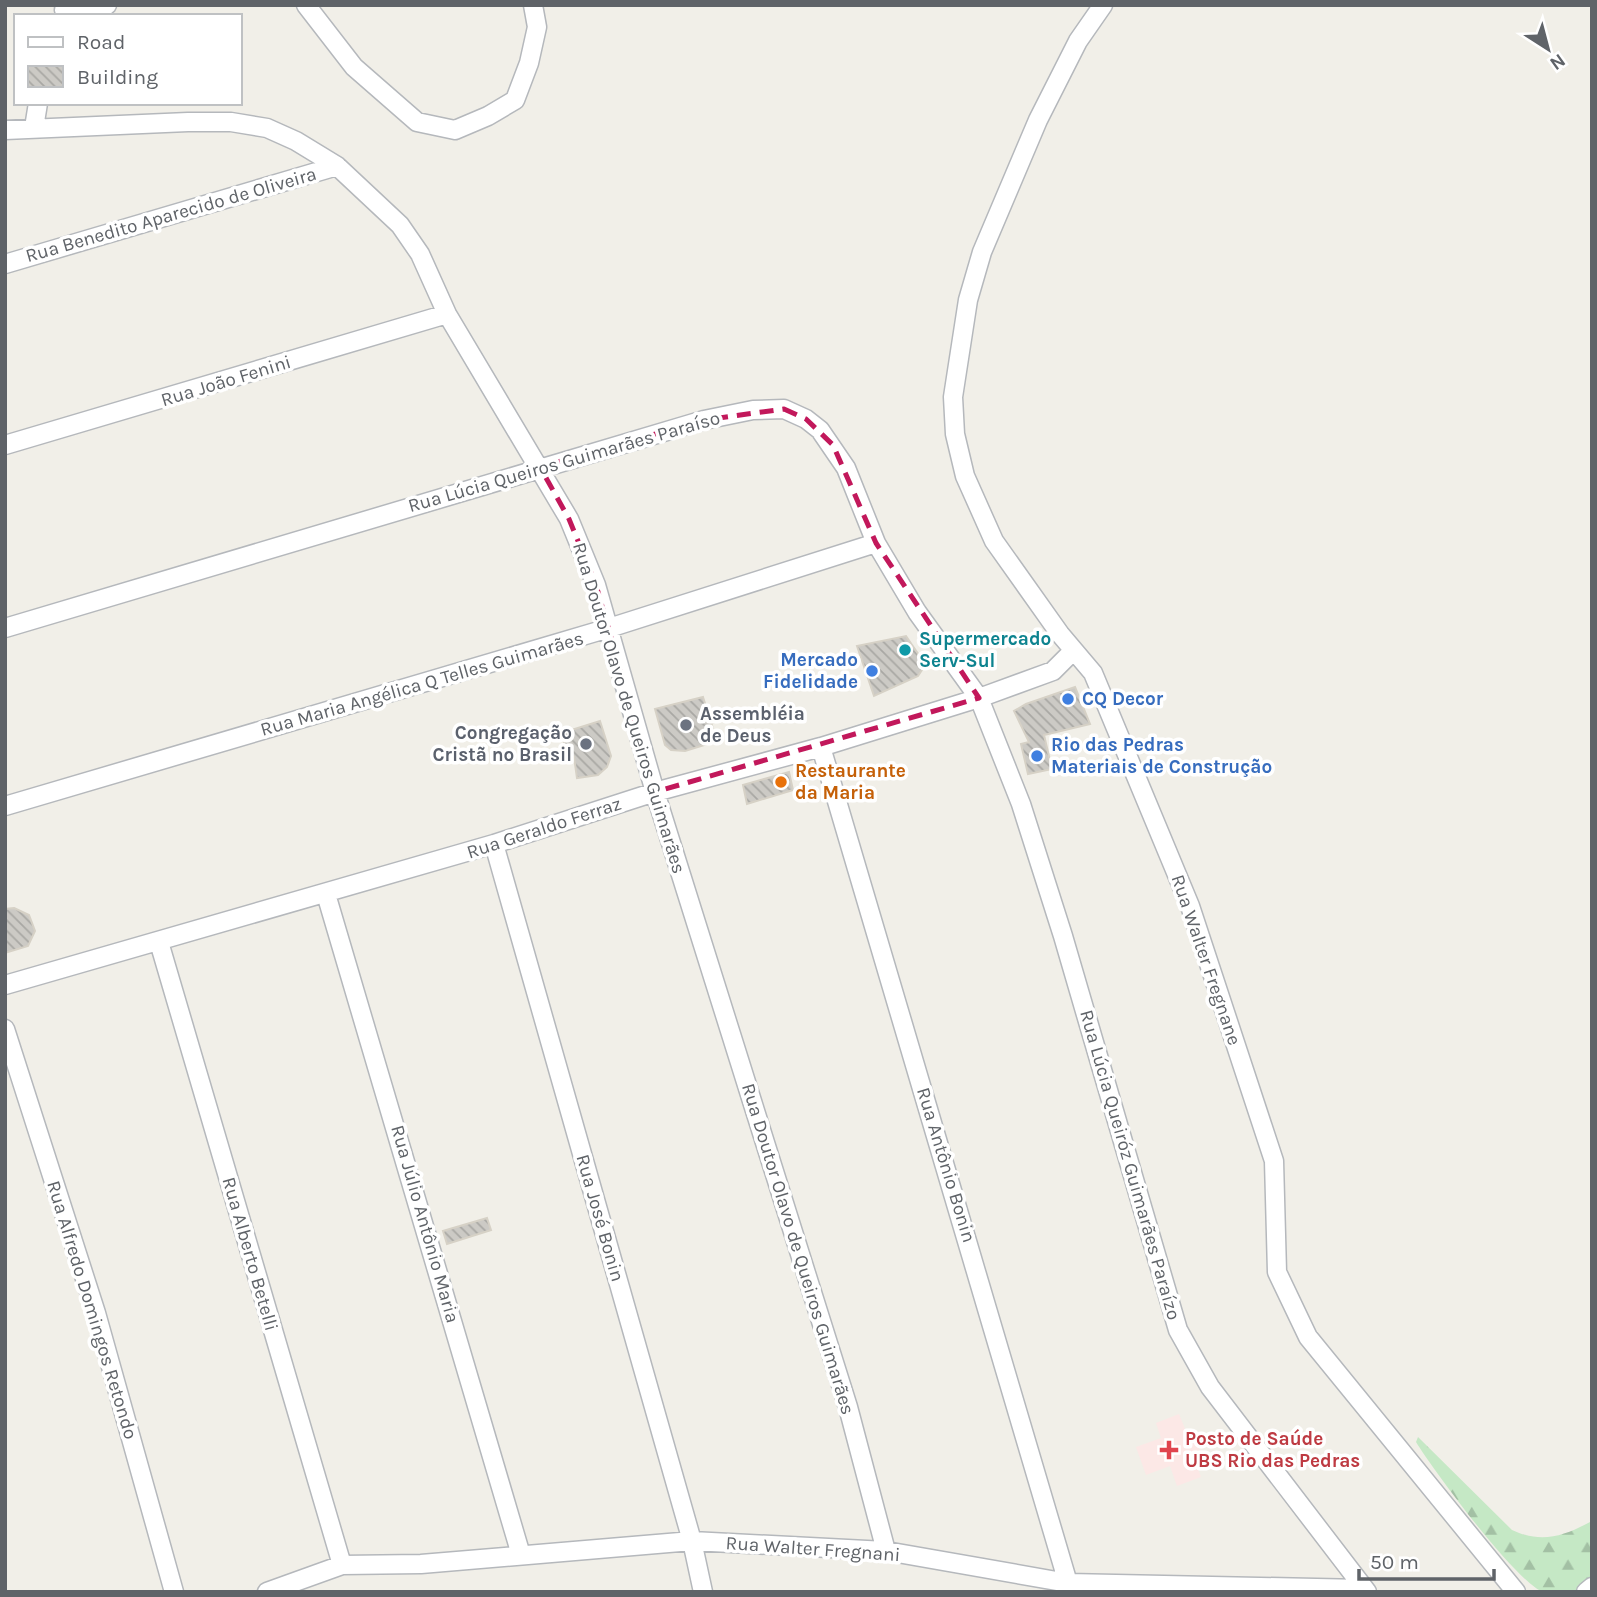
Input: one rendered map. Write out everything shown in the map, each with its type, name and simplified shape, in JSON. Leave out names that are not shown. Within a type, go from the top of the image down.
[{"type":"street","points":[[64,10],[107,5]]},
{"type":"street","points":[[306,5],[354,67],[417,122],[455,131],[515,100],[529,63],[537,27],[533,5]]},
{"type":"street","name":"Rua Walter Fregnane","points":[[1103,5],[1078,41],[1038,120],[982,252],[968,300],[953,397],[955,434],[964,477],[994,541],[1073,651],[1093,673],[1190,906],[1274,1161],[1277,1272],[1308,1337],[1516,1592]]},
{"type":"street","points":[[34,128],[38,105]]},
{"type":"street","name":"Rua Doutor Olavo de Queiros Guimarães","points":[[5,130],[231,122],[267,128],[296,141],[337,166],[400,225],[419,254],[447,314],[569,519],[609,628],[655,792],[844,1394],[886,1551]]},
{"type":"street","name":"Rua Benedito Aparecido de Oliveira","points":[[5,264],[337,166]]},
{"type":"street","name":"Rua João Fenini","points":[[5,445],[447,314]]},
{"type":"street","name":"Rua Lúcia Queiros Guimarães Paraíso","points":[[5,628],[704,420],[753,410],[784,410],[806,418],[833,445],[846,468],[876,543],[917,611],[979,698]]},
{"type":"street","name":"Rua Maria Angélica Q Telles Guimarães","points":[[5,806],[609,628],[876,543]]},
{"type":"street","name":"Rua Geraldo Ferraz","points":[[5,985],[326,894],[655,792],[821,747],[979,698],[1053,671],[1073,651]]},
{"type":"street","name":"Rua Lúcia Queiróz Guimarães Paraízo","points":[[979,698],[1021,804],[1042,870],[1178,1330],[1210,1387],[1365,1590]]},
{"type":"street","name":"Rua Antônio Bonin","points":[[821,747],[1069,1583]]},
{"type":"street","name":"Rua José Bonin","points":[[494,844],[692,1541],[703,1592]]},
{"type":"street","name":"Rua Júlio Antônio Maria","points":[[326,894],[521,1555]]},
{"type":"street","name":"Rua Alberto Betelli","points":[[159,942],[342,1565]]},
{"type":"street","name":"Rua Alfredo Domingos Retondo","points":[[5,1029],[96,1313],[174,1592]]},
{"type":"street","name":"Rua Walter Fregnani","points":[[267,1592],[342,1565],[422,1563],[692,1541],[886,1551],[1069,1583],[1365,1590]]},
{"type":"street","points":[[1586,1592],[1592,1587]]},
{"type":"highlighted area","points":[[784,409],[806,419],[833,445],[876,543],[979,698],[655,792],[596,585],[569,519],[540,467],[704,420]]},
{"type":"shaded area","name":"Posto de Saúde UBS Rio das Pedras","points":[[1179,1414],[1186,1431],[1193,1429],[1201,1454],[1194,1457],[1201,1477],[1177,1486],[1170,1466],[1146,1475],[1136,1447],[1161,1438],[1156,1423]]},
{"type":"green space","points":[[1418,1437],[1512,1530],[1533,1537],[1553,1536],[1572,1531],[1592,1521],[1592,1592],[1548,1593],[1530,1584],[1495,1548],[1439,1476],[1416,1442]]},
{"type":"building","points":[[906,636],[923,661],[922,670],[918,676],[874,696],[857,646]]},
{"type":"building","points":[[1075,687],[1090,724],[1044,735],[1052,769],[1028,774],[1021,744],[1029,742],[1014,711],[1026,704]]},
{"type":"building","name":"Assembléia de Deus","points":[[703,697],[717,741],[685,751],[671,750],[665,745],[655,709]]},
{"type":"building","name":"Congregação Cristã no Brasil","points":[[600,721],[611,756],[607,767],[598,775],[577,778],[574,757],[568,758],[562,733]]},
{"type":"building","points":[[789,772],[793,790],[747,804],[743,785]]},
{"type":"building","points":[[14,908],[29,915],[35,931],[28,946],[5,953],[5,909]]},
{"type":"building","points":[[487,1218],[491,1230],[447,1244],[443,1231]]},
{"type":"place","name":"Supermercado Serv-Sul","points":[[905,650]]},
{"type":"place","name":"Mercado Fidelidade","points":[[872,671]]},
{"type":"place","name":"CQ Decor","points":[[1068,699]]},
{"type":"place","name":"Assembléia de Deus","points":[[686,725]]},
{"type":"place","name":"Congregação Cristã no Brasil","points":[[586,744]]},
{"type":"place","name":"Rio das Pedras Materiais de Construção","points":[[1037,756]]},
{"type":"place","name":"Restaurante da Maria","points":[[781,782]]},
{"type":"place","name":"Posto de Saúde UBS Rio das Pedras","points":[[1169,1450]]}]
